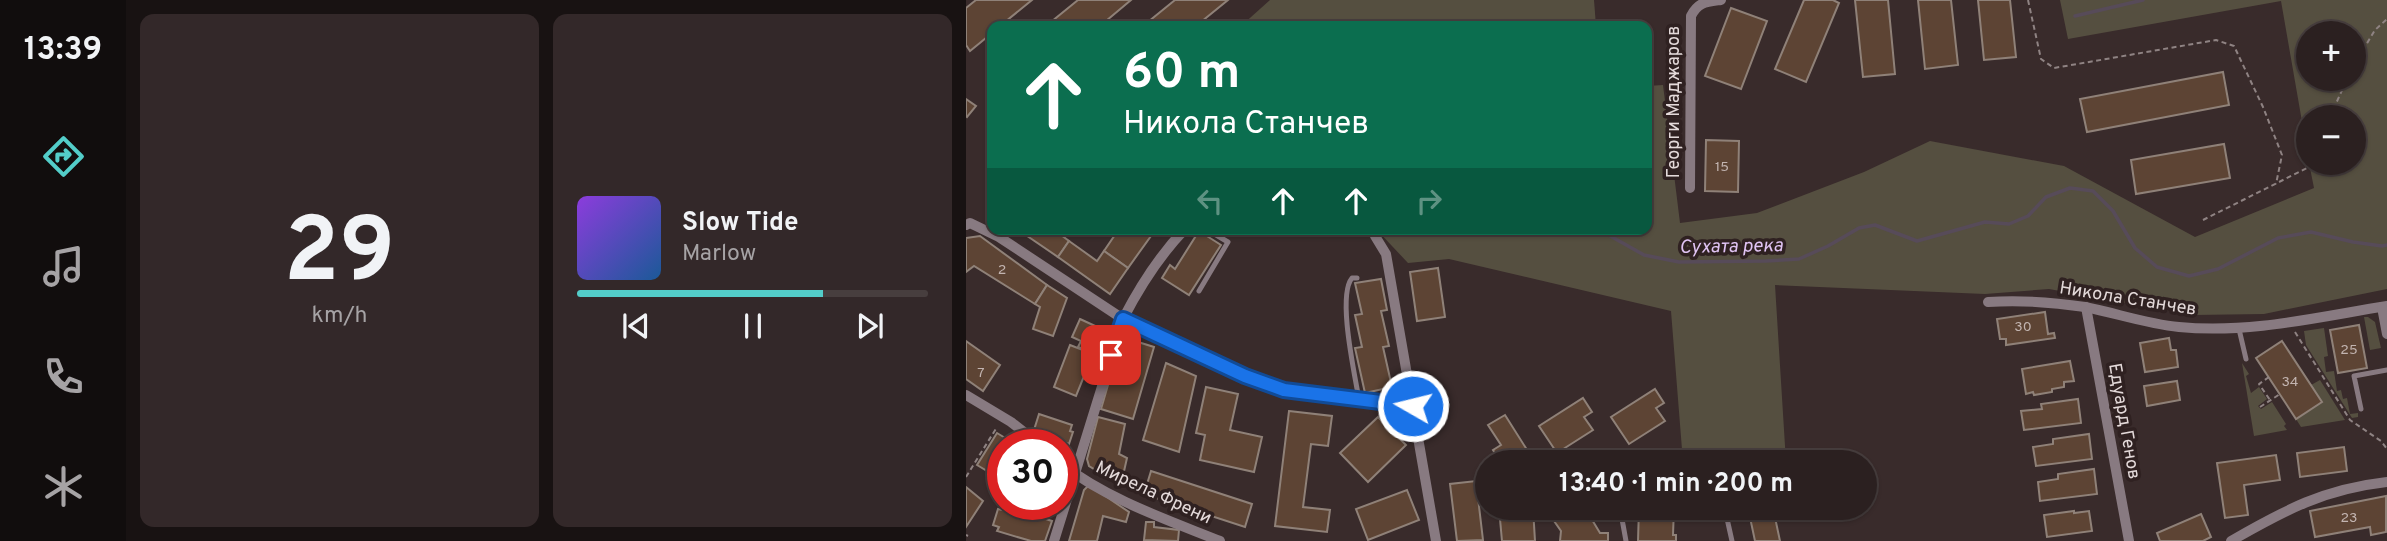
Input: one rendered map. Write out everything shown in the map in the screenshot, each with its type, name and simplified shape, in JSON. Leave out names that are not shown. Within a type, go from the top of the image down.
[{"type":"street","points":[[1702,1],[1721,0]]},
{"type":"street","name":"Георги Маджаров","points":[[1690,188],[1691,16],[1702,1]]},
{"type":"street","points":[[968,223],[987,232]]},
{"type":"street","points":[[995,235],[1123,319],[1245,376],[1307,395],[1413,406]]},
{"type":"street","points":[[1078,460],[1123,319],[1139,287],[1179,235]]},
{"type":"street","points":[[1375,236],[1386,254],[1436,541]]},
{"type":"street","name":"Никола Станчев","points":[[1989,302],[2024,300],[2086,307],[2179,327],[2239,329],[2384,307]]},
{"type":"street","name":"Едуард Генов","points":[[2086,307],[2129,541]]},
{"type":"street","points":[[2384,307],[2387,334]]},
{"type":"street","points":[[966,395],[1018,429]]},
{"type":"street","name":"Мирела Френи","points":[[1078,475],[1138,508],[1220,541]]},
{"type":"street","points":[[2231,541],[2312,498],[2358,485],[2387,482]]},
{"type":"street","points":[[1054,541],[1060,520]]},
{"type":"lane","points":[[1199,291],[1228,242],[1216,235]]},
{"type":"lane","points":[[1357,278],[1352,278],[1348,283],[1345,295],[1359,400]]},
{"type":"lane","points":[[2239,329],[2246,359]]},
{"type":"lane","points":[[2361,409],[2354,376],[2387,370]]},
{"type":"lane","points":[[1622,520],[1626,541]]},
{"type":"lane","points":[[1727,520],[1732,541]]},
{"type":"path","points":[[2028,0],[2041,59],[2054,68],[2216,40],[2234,46],[2282,155],[2276,184]]},
{"type":"path","points":[[2366,45],[2375,30],[2387,19]]},
{"type":"path","points":[[2203,220],[2296,174]]},
{"type":"path","points":[[2290,322],[2350,420],[2381,441],[2387,449]]},
{"type":"path","points":[[2269,377],[2259,384],[2270,400]]},
{"type":"path","points":[[2260,407],[2280,394]]},
{"type":"path","points":[[966,477],[1003,418]]},
{"type":"shaded area","points":[[1270,0],[1594,0],[1596,21],[1247,21]]},
{"type":"shaded area","points":[[2060,0],[2387,0],[2387,289],[2264,314],[2193,315],[2049,289],[1985,294],[1775,285],[1785,450],[1682,450],[1671,311],[1449,259],[1408,263],[1382,235],[1652,235],[1652,86],[1663,85],[1680,223],[1757,213],[1864,172],[1930,141],[2064,166],[2195,237],[2314,188],[2311,175],[2366,175],[2366,105],[2299,105],[2297,91],[2366,91],[2366,21],[2296,21],[2296,87],[2281,1],[2068,39]]},
{"type":"shaded area","points":[[2364,317],[2375,322],[2381,348],[2370,350]]},
{"type":"shaded area","points":[[2324,328],[2328,356],[2324,357],[2326,372],[2334,371],[2337,391],[2341,390],[2343,399],[2347,398],[2350,414],[2358,413],[2358,417],[2352,418],[2306,345],[2304,331]]},
{"type":"shaded area","points":[[2242,363],[2249,374],[2246,376],[2251,393],[2259,387],[2267,399],[2258,406],[2261,409],[2272,402],[2287,430],[2254,436]]},
{"type":"shaded area","points":[[2320,380],[2345,420],[2301,427],[2296,419],[2311,385]]},
{"type":"building","points":[[976,0],[1032,0],[1006,21],[987,21],[987,37],[970,51],[966,45],[966,8]]},
{"type":"building","points":[[1078,0],[1131,0],[1106,21],[1052,21]]},
{"type":"building","points":[[1175,0],[1228,0],[1202,21],[1149,21]]},
{"type":"building","points":[[1804,0],[1833,0],[1839,3],[1806,82],[1775,69]]},
{"type":"building","points":[[1855,0],[1888,0],[1895,74],[1863,77]]},
{"type":"building","points":[[1918,0],[1951,0],[1958,65],[1925,69]]},
{"type":"building","points":[[1978,0],[2010,0],[2016,57],[1984,60]]},
{"type":"building","points":[[1731,8],[1767,21],[1741,89],[1705,76]]},
{"type":"building","points":[[2223,72],[2229,105],[2087,132],[2080,99]]},
{"type":"building","points":[[966,99],[976,106],[967,117],[966,116]]},
{"type":"building","points":[[1706,140],[1739,141],[1738,192],[1705,191]]},
{"type":"building","points":[[2224,144],[2230,178],[2136,194],[2131,160]]},
{"type":"building","points":[[1026,235],[1061,235],[1069,241],[1058,257]]},
{"type":"building","points":[[1115,235],[1152,235],[1128,268],[1104,251]]},
{"type":"building","points":[[1196,235],[1205,235],[1221,245],[1189,295],[1162,278],[1170,265],[1175,269]]},
{"type":"building","points":[[980,236],[1047,285],[1035,304],[974,266],[966,272],[966,238]]},
{"type":"building","points":[[1069,241],[1097,261],[1104,251],[1128,268],[1110,294],[1058,257]]},
{"type":"building","points":[[1438,268],[1445,317],[1417,321],[1410,272]]},
{"type":"building","points":[[1381,279],[1387,310],[1381,311],[1389,346],[1383,347],[1392,387],[1365,393],[1355,348],[1362,347],[1355,315],[1362,314],[1355,283]]},
{"type":"building","points":[[1047,285],[1067,298],[1053,336],[1033,329],[1040,307],[1035,304]]},
{"type":"building","points":[[2045,312],[2048,334],[2054,333],[2055,338],[2006,345],[2006,339],[2000,339],[1997,319]]},
{"type":"building","points":[[1080,319],[1104,330],[1093,354],[1078,347],[1081,341],[1072,337]]},
{"type":"building","points":[[2359,325],[2367,368],[2338,373],[2330,330]]},
{"type":"building","points":[[1122,337],[1154,347],[1133,419],[1101,409]]},
{"type":"building","points":[[2169,338],[2171,350],[2176,350],[2178,367],[2145,372],[2140,343]]},
{"type":"building","points":[[966,341],[1000,365],[983,391],[966,379]]},
{"type":"building","points":[[2282,341],[2322,402],[2296,419],[2256,358]]},
{"type":"building","points":[[1070,345],[1093,354],[1076,396],[1054,387]]},
{"type":"building","points":[[2070,361],[2074,381],[2064,382],[2064,387],[2052,389],[2052,392],[2026,394],[2022,369]]},
{"type":"building","points":[[1166,363],[1196,376],[1179,452],[1143,440]]},
{"type":"building","points":[[2177,381],[2180,400],[2147,406],[2144,386]]},
{"type":"building","points":[[1206,387],[1238,394],[1230,430],[1262,437],[1254,472],[1200,460],[1205,435],[1196,433]]},
{"type":"building","points":[[1655,389],[1664,403],[1656,408],[1665,421],[1629,444],[1611,417]]},
{"type":"building","points":[[1583,398],[1592,412],[1584,417],[1593,430],[1562,450],[1555,450],[1539,426]]},
{"type":"building","points":[[2078,399],[2081,423],[2024,430],[2021,411],[2042,409],[2041,404]]},
{"type":"building","points":[[1289,411],[1332,416],[1328,446],[1311,444],[1303,507],[1330,510],[1327,532],[1275,526]]},
{"type":"building","points":[[1039,414],[1072,425],[1071,429],[1034,429]]},
{"type":"building","points":[[1505,415],[1527,450],[1493,450],[1501,445],[1488,425]]},
{"type":"building","points":[[1098,417],[1125,424],[1119,454],[1127,458],[1122,480],[1118,477],[1116,482],[1089,466],[1087,459]]},
{"type":"building","points":[[1378,417],[1406,445],[1368,482],[1340,453]]},
{"type":"building","points":[[2089,434],[2092,459],[2036,466],[2033,447],[2053,444],[2053,439]]},
{"type":"building","points":[[2344,447],[2347,471],[2300,477],[2297,453]]},
{"type":"building","points":[[987,449],[987,471],[977,465]]},
{"type":"building","points":[[2276,455],[2280,480],[2244,485],[2248,515],[2225,518],[2217,463]]},
{"type":"building","points":[[2094,469],[2097,494],[2040,501],[2038,482],[2058,479],[2058,474]]},
{"type":"building","points":[[1151,471],[1252,504],[1245,527],[1144,494]]},
{"type":"building","points":[[1475,481],[1475,520],[1481,520],[1483,540],[1457,541],[1450,484]]},
{"type":"building","points":[[1089,485],[1129,512],[1126,522],[1103,516],[1097,541],[1069,541],[1075,520],[1078,520],[1084,490]]},
{"type":"building","points":[[966,487],[983,501],[966,527]]},
{"type":"building","points":[[1407,490],[1419,520],[1368,540],[1356,509]]},
{"type":"building","points":[[2386,496],[2386,532],[2371,535],[2370,527],[2315,537],[2310,511]]},
{"type":"building","points":[[2089,511],[2092,531],[2047,537],[2044,515]]},
{"type":"building","points":[[2201,514],[2211,537],[2203,541],[2160,541],[2157,533]]},
{"type":"building","points":[[995,520],[1052,521],[1045,541],[1031,541],[997,531],[999,527],[993,525]]},
{"type":"building","points":[[1500,520],[1534,520],[1535,541],[1502,541]]},
{"type":"building","points":[[1553,520],[1592,520],[1600,533],[1608,533],[1608,541],[1560,541],[1561,531]]},
{"type":"building","points":[[1639,520],[1674,520],[1673,535],[1676,535],[1676,541],[1638,541]]},
{"type":"building","points":[[1751,520],[1776,520],[1780,541],[1755,541]]},
{"type":"building","points":[[1146,522],[1154,522],[1154,527],[1179,530],[1178,541],[1144,540]]},
{"type":"waterway","points":[[2075,16],[2143,0]]},
{"type":"waterway","name":"Сухата река","points":[[1609,235],[1644,255],[1679,262],[1799,259],[1859,228],[1875,225],[1917,241],[1985,222],[2009,224],[2028,216],[2046,197],[2070,188],[2093,191],[2113,211],[2135,248],[2157,267],[2189,276],[2218,269],[2278,238],[2311,232],[2353,242],[2387,245]]},
{"type":"route","points":[[1111,355],[1123,319],[1245,376],[1284,390],[1307,395],[1413,406]]}]
